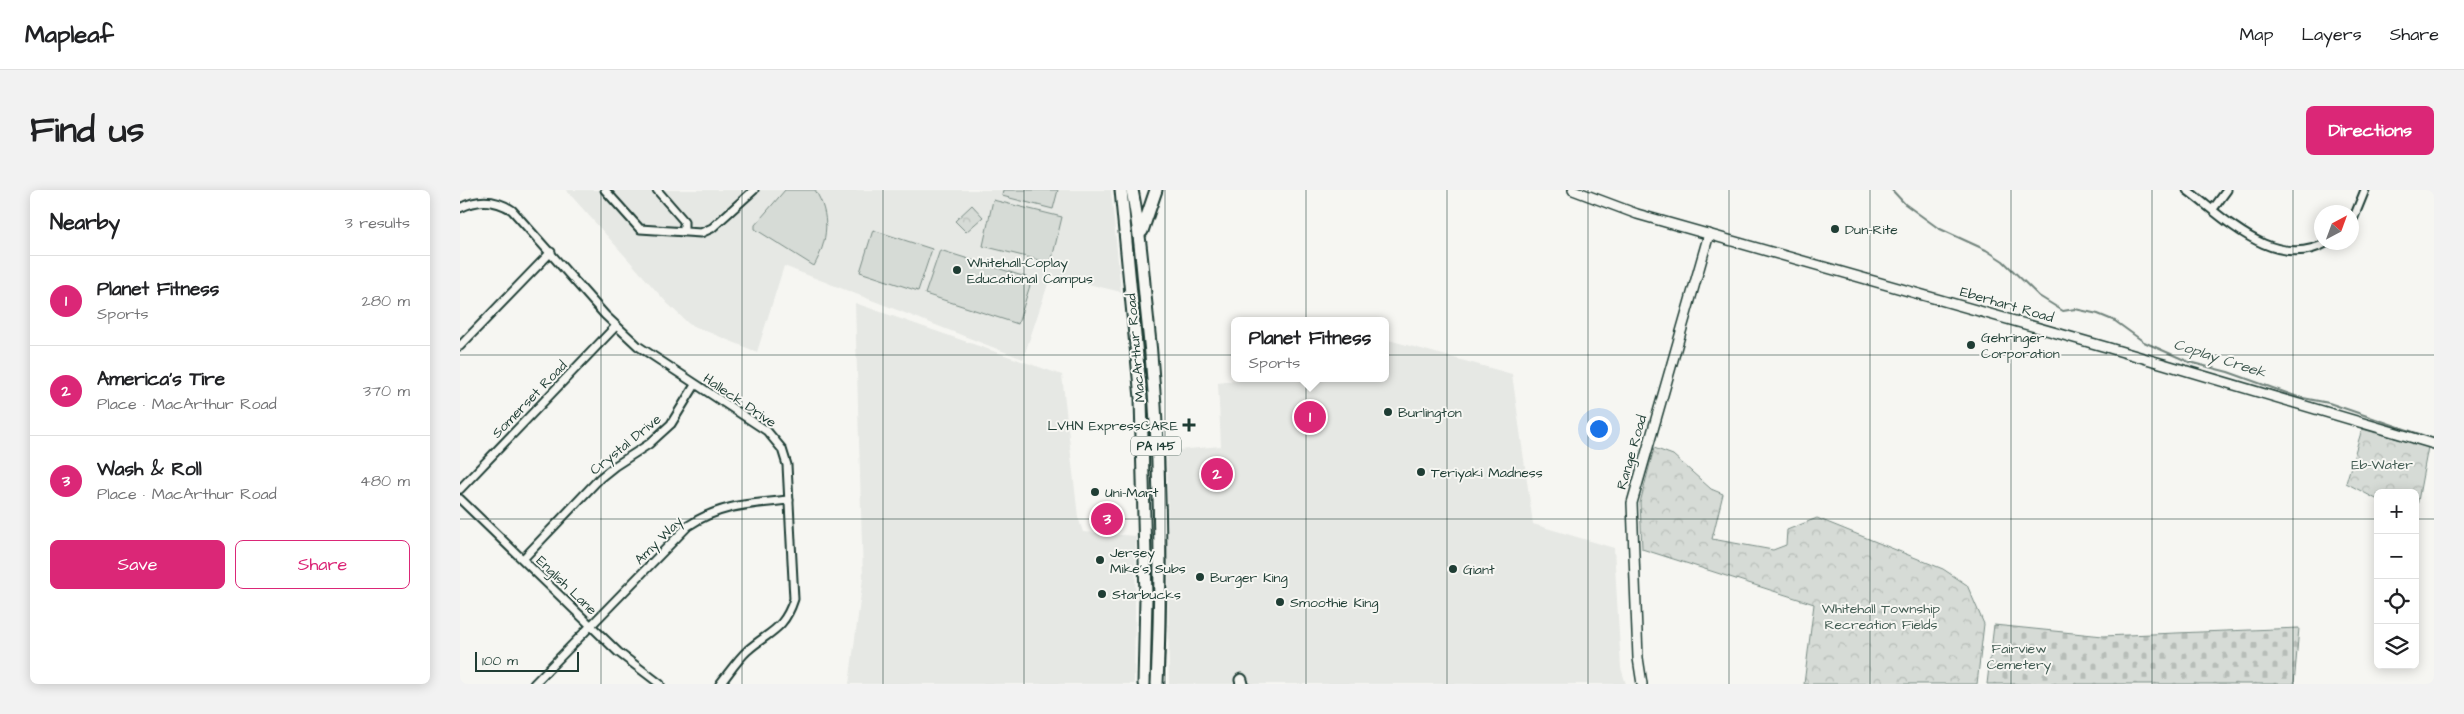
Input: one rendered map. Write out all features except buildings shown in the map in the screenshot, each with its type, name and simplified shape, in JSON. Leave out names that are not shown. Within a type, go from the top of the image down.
[{"type":"highway","name":"MacArthur Road","points":[[1121,190],[1141,398],[1146,598],[1144,684]]},
{"type":"highway","name":"MacArthur Road","points":[[1132,190],[1141,253],[1152,367],[1157,448],[1159,612],[1157,684]]},
{"type":"highway","points":[[1141,253],[1143,222],[1156,190]]},
{"type":"street","points":[[605,190],[640,230],[701,233],[712,228],[754,190]]},
{"type":"street","points":[[657,190],[684,221],[684,231]]},
{"type":"street","name":"Eberhart Road","points":[[1573,190],[1638,214],[2434,444]]},
{"type":"street","points":[[2187,190],[2252,239],[2273,248],[2300,251],[2314,246]]},
{"type":"street","points":[[2213,209],[2227,190]]},
{"type":"street","points":[[2359,205],[2365,190]]},
{"type":"street","name":"Halleck Drive","points":[[460,208],[469,203],[486,201],[501,204],[512,210],[616,326],[653,358],[767,431],[777,441],[787,465],[795,589],[790,611],[779,628],[742,656],[720,684]]},
{"type":"street","name":"Range Road","points":[[1642,684],[1638,658],[1632,503],[1709,234]]},
{"type":"street","points":[[460,346],[550,252]]},
{"type":"street","name":"Somerset Road","points":[[460,489],[616,326]]},
{"type":"street","name":"Crystal Drive","points":[[523,559],[600,478],[648,444],[671,424],[695,385]]},
{"type":"street","name":"English Lane","points":[[460,499],[633,665],[660,684]]},
{"type":"street","name":"Amy Way","points":[[591,626],[678,534],[702,516],[740,504],[789,500]]},
{"type":"street","points":[[534,684],[591,626]]},
{"type":"shaded area","name":"Whitehall-Coplay Educational Campus","points":[[566,190],[1111,190],[1121,292],[1051,275],[1023,359],[784,266],[757,352],[689,324],[668,304]]},
{"type":"shaded area","points":[[855,303],[1062,375],[1078,517],[1083,532],[1136,536],[1134,684],[849,684],[863,578]]},
{"type":"shaded area","points":[[1389,340],[1512,374],[1533,524],[1614,548],[1621,668],[1626,684],[1169,684],[1167,451],[1221,446],[1218,383],[1231,381],[1389,382]]},
{"type":"green space","points":[[785,190],[815,190],[824,209],[825,238],[814,266],[755,229],[755,225]]},
{"type":"green space","points":[[1003,190],[1058,190],[1053,209],[1002,196]]},
{"type":"green space","points":[[993,200],[1062,217],[1051,263],[983,246]]},
{"type":"green space","points":[[972,205],[983,217],[966,232],[955,221]]},
{"type":"green space","points":[[873,230],[932,249],[918,291],[860,272]]},
{"type":"green space","points":[[940,250],[1032,279],[1018,324],[925,294]]},
{"type":"green space","name":"Eb-Water","points":[[2362,429],[2428,447],[2419,495],[2419,489],[2374,489],[2374,498],[2346,483]]},
{"type":"green space","name":"Whitehall Township Recreation Fields","points":[[1654,448],[1673,455],[1711,489],[1723,494],[1712,539],[1773,550],[1786,545],[1787,530],[1817,518],[1943,569],[1967,585],[1984,624],[1977,684],[1804,684],[1814,604],[1642,549],[1640,503]]},
{"type":"green space","name":"Fairview Cemetery","points":[[1994,625],[2103,636],[2299,628],[2294,684],[1987,684]]},
{"type":"waterway","name":"Coplay Creek","points":[[1892,190],[1905,204],[1938,228],[1986,250],[2003,261],[2039,296],[2063,311],[2075,309],[2098,314],[2115,321],[2144,342],[2189,362],[2228,372],[2298,397],[2329,403],[2434,439]]},
{"type":"place","name":"Dun-Rite","points":[[1835,229]]},
{"type":"place","name":"Whitehall-Coplay Educational Campus","points":[[957,270]]},
{"type":"place","name":"Gehringer Corporation","points":[[1971,345]]},
{"type":"place","name":"Burlington","points":[[1388,412]]},
{"type":"place","name":"Planet Fitness","points":[[1310,417]]},
{"type":"place","name":"LVHN ExpressCARE","points":[[1189,425]]},
{"type":"place","name":"Teriyaki Madness","points":[[1421,472]]},
{"type":"place","name":"America’s Tire","points":[[1217,474]]},
{"type":"place","name":"Uni-Mart","points":[[1095,492]]},
{"type":"place","name":"Wash & Roll","points":[[1107,519]]},
{"type":"place","name":"Jersey Mike's Subs","points":[[1100,560]]},
{"type":"place","name":"Giant","points":[[1453,569]]},
{"type":"place","name":"Burger King","points":[[1200,577]]},
{"type":"place","name":"Starbucks","points":[[1102,594]]},
{"type":"place","name":"Smoothie King","points":[[1280,602]]}]
